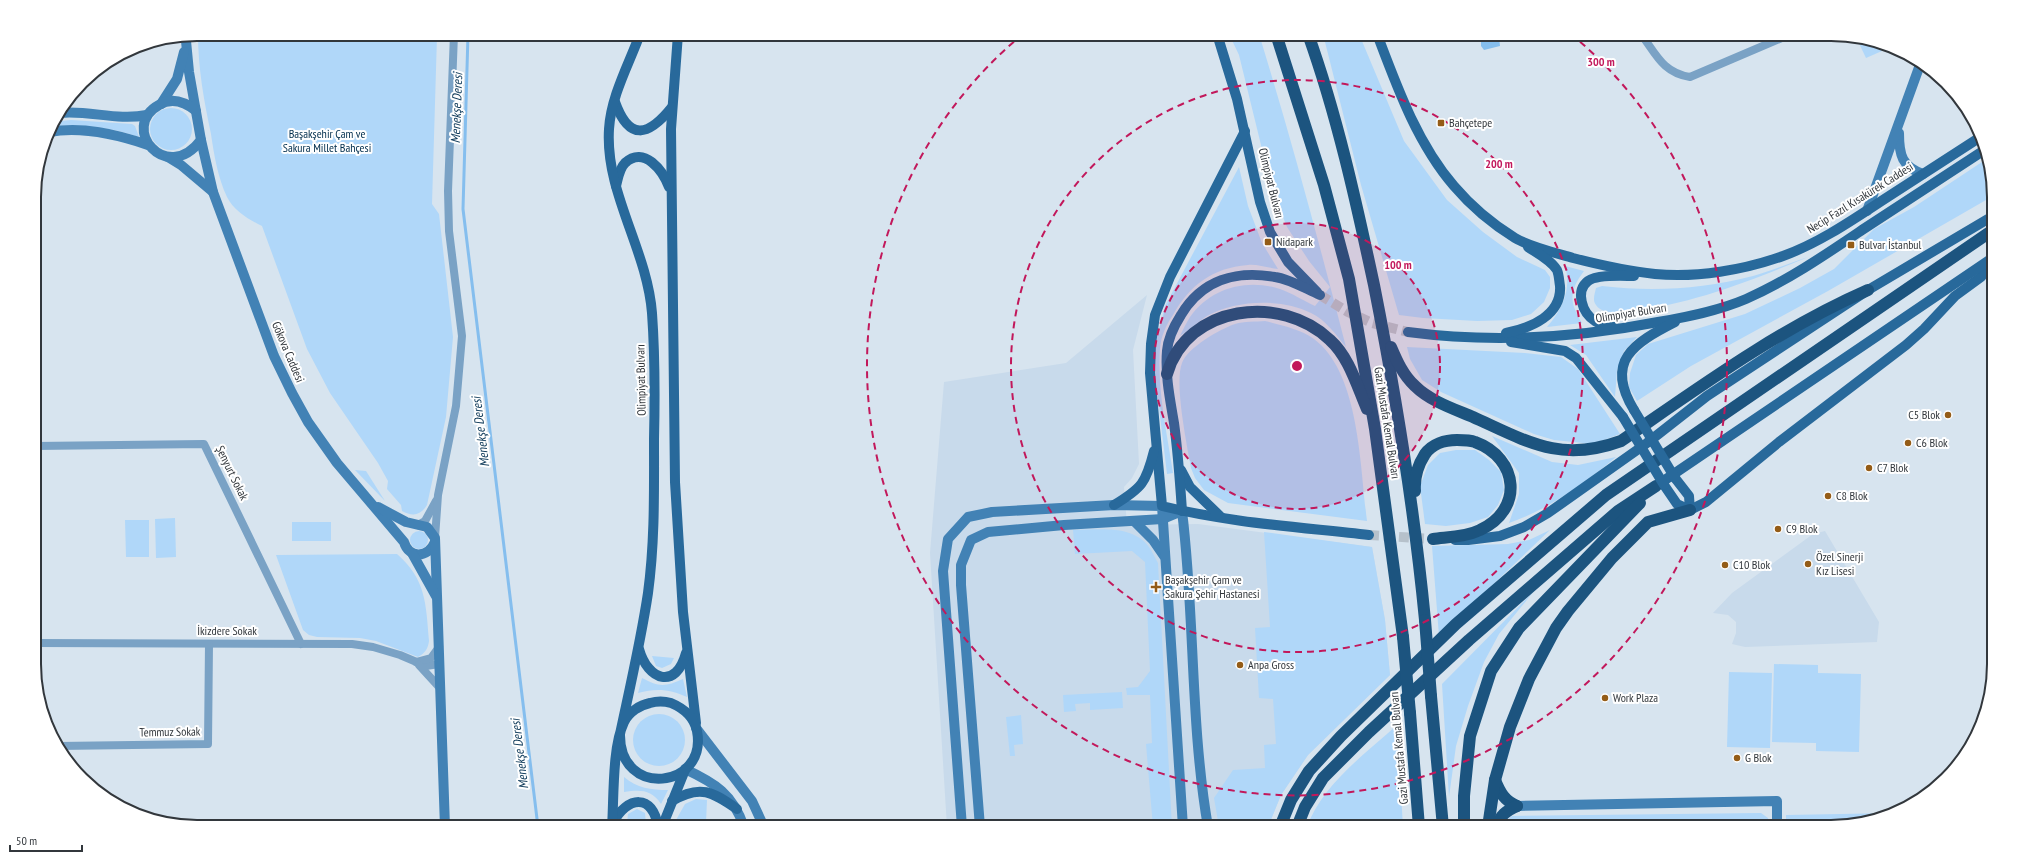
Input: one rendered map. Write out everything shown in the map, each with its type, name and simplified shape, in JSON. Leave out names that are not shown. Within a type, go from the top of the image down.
[{"type":"highway","name":"Gazi Mustafa Kemal Bulvarı","points":[[1278,41],[1324,185],[1349,279],[1375,429],[1403,636],[1418,820]]},
{"type":"highway","name":"Gazi Mustafa Kemal Bulvarı","points":[[1310,41],[1319,66],[1360,218],[1405,454],[1425,620],[1442,820]]},
{"type":"highway","points":[[1283,820],[1291,800],[1309,771],[1341,736],[1456,624],[1606,495],[1987,234]]},
{"type":"highway","points":[[1382,329],[1401,370],[1415,386],[1437,401],[1517,438],[1547,448],[1578,451],[1601,448],[1622,441],[1742,358],[1831,306],[1868,290]]},
{"type":"highway","points":[[1167,374],[1171,360],[1181,345],[1213,321],[1234,314],[1255,310],[1278,312],[1315,329],[1330,340],[1341,353],[1375,429]]},
{"type":"highway","points":[[1417,546],[1420,525],[1415,487],[1418,466],[1429,448],[1448,440],[1473,441],[1489,448],[1506,465],[1510,475],[1509,498],[1504,510],[1493,523],[1479,531],[1433,539]]},
{"type":"highway","points":[[1464,820],[1464,796],[1470,736],[1491,671],[1519,628],[1660,485]]},
{"type":"highway","points":[[1300,820],[1305,807],[1323,778],[1369,732],[1469,640],[1612,516],[1660,485]]},
{"type":"highway","points":[[1489,820],[1496,780],[1510,727],[1529,679],[1556,628],[1568,611],[1612,558],[1648,522],[1690,510]]},
{"type":"highway","points":[[1496,780],[1502,795],[1508,802],[1517,806]]},
{"type":"highway","points":[[1499,820],[1500,817],[1506,812],[1517,806]]},
{"type":"main road","name":"Olimpiyat Bulvarı","points":[[620,734],[638,647],[652,558],[654,501],[653,338],[650,298],[640,252],[616,187],[608,148],[609,128],[614,102],[637,41]]},
{"type":"main road","points":[[620,734],[620,746],[630,767],[640,775],[651,779],[664,779],[675,776],[685,769],[692,761],[697,750],[698,739],[687,648],[678,546],[675,482],[671,193],[672,107],[677,41]]},
{"type":"main road","name":"Olimpiyat Bulvarı","points":[[1167,374],[1167,350],[1175,324],[1196,294],[1212,284],[1237,275],[1258,275],[1277,277],[1320,295],[1288,262],[1270,232],[1260,202],[1245,131],[1219,41]]},
{"type":"main road","name":"Necip Fazıl Kısakürek Caddesi","points":[[1380,41],[1397,88],[1429,150],[1456,188],[1480,211],[1516,239],[1572,258],[1617,268],[1656,274],[1689,275],[1716,272],[1782,256],[1836,231],[1976,140]]},
{"type":"main road","points":[[614,102],[620,115],[628,126],[640,131],[649,129],[658,124],[672,107]]},
{"type":"main road","points":[[1245,131],[1170,277],[1154,315],[1150,374],[1162,506],[1182,511],[1221,517],[1369,535]]},
{"type":"main road","name":"Olimpiyat Bulvarı","points":[[1408,332],[1436,336],[1555,337],[1624,328],[1685,317],[1746,299],[1797,273],[1981,152]]},
{"type":"main road","points":[[616,187],[620,170],[624,163],[639,157],[648,159],[662,171],[671,193]]},
{"type":"main road","points":[[1433,539],[1468,540],[1500,536],[1524,527],[1573,496],[1647,443],[1707,396],[1868,290],[1987,220]]},
{"type":"main road","points":[[1485,337],[1517,331],[1539,322],[1548,315],[1558,298],[1560,289],[1559,276],[1556,270],[1551,264],[1516,239]]},
{"type":"main road","points":[[1660,485],[1987,262]]},
{"type":"main road","points":[[1690,510],[1706,502],[1779,442],[1906,345],[1956,296],[1981,277],[1987,269]]},
{"type":"main road","points":[[1624,328],[1603,325],[1586,313],[1582,303],[1582,288],[1588,280],[1598,277],[1656,274]]},
{"type":"main road","points":[[1685,317],[1650,335],[1634,347],[1623,363],[1622,382],[1626,396],[1634,410],[1675,478],[1689,496],[1690,510]]},
{"type":"main road","points":[[1485,337],[1565,351],[1576,358],[1588,371],[1623,417],[1660,485],[1677,504],[1690,510]]},
{"type":"main road","points":[[1167,374],[1180,468],[1182,511]]},
{"type":"main road","points":[[1114,506],[1135,493],[1144,482],[1156,443]]},
{"type":"main road","points":[[1180,468],[1190,487],[1221,517]]},
{"type":"main road","points":[[638,647],[646,666],[654,675],[666,677],[676,672],[683,663],[687,648]]},
{"type":"main road","points":[[612,820],[616,762],[620,734],[624,721],[632,711],[643,704],[656,701],[669,702],[690,716],[696,728]]},
{"type":"main road","points":[[665,820],[685,769]]},
{"type":"main road","points":[[672,801],[690,792],[708,792],[719,796],[737,809]]},
{"type":"main road","points":[[616,820],[624,807],[632,803],[643,803],[652,809],[656,820]]},
{"type":"street","points":[[65,113],[84,113],[126,118],[147,116],[161,104],[177,79],[184,41]]},
{"type":"street","points":[[55,132],[76,130],[95,131],[116,135],[148,145],[155,152],[168,157],[178,157],[187,153],[201,140],[185,41]]},
{"type":"street","points":[[412,553],[422,555],[426,553],[430,550],[435,540],[438,495],[456,406],[462,336],[449,231],[448,191],[454,41]]},
{"type":"street","points":[[1646,41],[1666,68],[1677,75],[1690,76],[1774,41]]},
{"type":"street","points":[[1867,210],[1899,127],[1919,68]]},
{"type":"street","points":[[161,104],[177,101],[184,103],[196,111]]},
{"type":"street","points":[[147,116],[144,129],[148,145]]},
{"type":"street","points":[[1899,127],[1901,156],[1908,167],[1923,174]]},
{"type":"street","name":"Gökova Caddesi","points":[[201,140],[213,192],[274,356],[292,393],[308,422],[337,463],[373,504],[412,553],[437,597]]},
{"type":"street","name":"Gökova Caddesi","points":[[168,157],[181,165],[213,192]]},
{"type":"street","name":"Şenyurt Sokak","points":[[41,446],[204,444],[301,644]]},
{"type":"street","points":[[404,542],[404,537],[409,528],[425,521],[431,514],[438,495]]},
{"type":"street","name":"Gökova Caddesi","points":[[373,504],[406,522],[427,527],[435,540],[439,664]]},
{"type":"street","points":[[962,820],[943,571],[948,539],[968,517],[992,512],[1114,506],[1162,506],[1164,557],[1183,820]]},
{"type":"street","points":[[979,820],[960,565],[964,553],[972,540],[988,532],[1064,525],[1163,519],[1182,511],[1186,550],[1199,751],[1203,799],[1207,820]]},
{"type":"street","points":[[1134,521],[1153,540],[1164,557]]},
{"type":"street","points":[[948,628],[964,626]]},
{"type":"street","name":"İkizdere Sokak","points":[[41,643],[352,644],[373,647],[426,666],[439,664]]},
{"type":"street","name":"Temmuz Sokak","points":[[64,746],[208,744],[209,644]]},
{"type":"street","points":[[439,647],[431,658],[416,662],[440,688]]},
{"type":"street","points":[[439,664],[445,820]]},
{"type":"street","points":[[696,728],[752,801],[761,820]]},
{"type":"street","points":[[685,769],[705,778],[728,796],[737,809],[741,820]]},
{"type":"street","points":[[1517,806],[1777,801],[1777,820]]},
{"type":"shaded area","points":[[1481,41],[1499,41],[1500,46],[1484,50],[1481,46]]},
{"type":"shaded area","name":"Başakşehir Çam ve Sakura Şehir Hastanesi","points":[[1147,295],[1133,350],[1139,464],[1132,478],[1124,487],[1127,525],[1198,524],[1372,547],[1385,620],[1390,675],[1308,755],[1281,795],[1271,820],[947,820],[930,553],[944,382],[1066,363]]},
{"type":"shaded area","name":"Özel Sinerji Kız Lisesi","points":[[1825,531],[1879,622],[1877,642],[1745,647],[1732,644],[1736,633],[1736,622],[1728,615],[1713,613],[1732,593],[1813,534]]},
{"type":"green space","name":"Başakşehir Çam ve Sakura Millet Bahçesi","points":[[198,41],[437,41],[432,204],[439,214],[453,337],[446,417],[427,505],[419,513],[410,514],[402,511],[401,505],[387,489],[388,481],[378,463],[330,393],[307,349],[262,226],[237,210],[227,197],[217,166],[200,72]]},
{"type":"green space","points":[[1232,41],[1261,41],[1326,268],[1346,347],[1330,328],[1316,316],[1299,308],[1273,303],[1245,304],[1219,311],[1207,316],[1180,336],[1189,319],[1198,307],[1219,292],[1230,288],[1242,285],[1267,286],[1280,289],[1315,306],[1330,287],[1309,261],[1287,227],[1272,190],[1239,55]]},
{"type":"green space","points":[[1325,41],[1362,41],[1404,141],[1447,200],[1483,232],[1517,257],[1545,270],[1550,277],[1550,288],[1544,302],[1531,314],[1512,320],[1477,321],[1399,315],[1361,185]]},
{"type":"green space","points":[[1859,43],[1881,49],[1882,51],[1866,58]]},
{"type":"green space","points":[[171,108],[186,114],[192,129],[186,144],[171,150],[156,144],[150,129],[156,114]]},
{"type":"green space","points":[[71,120],[132,124],[135,126],[139,137],[96,127],[74,125],[58,126],[61,121]]},
{"type":"green space","points":[[1983,161],[1986,176],[1987,199],[1828,291],[1691,366],[1637,401],[1629,387],[1630,373],[1636,355],[1648,344],[1745,314],[1800,288],[1834,269],[1874,229],[1914,207]]},
{"type":"green space","points":[[1239,167],[1248,206],[1262,243],[1278,269],[1248,265],[1223,270],[1213,274],[1203,280],[1187,295],[1168,323],[1161,340],[1159,364],[1163,411],[1173,473],[1167,474],[1154,367],[1155,344],[1165,306]]},
{"type":"green space","points":[[1808,257],[1743,283],[1699,297],[1653,308],[1622,312],[1607,312],[1599,308],[1594,301],[1596,288],[1602,286],[1659,289],[1715,284],[1767,272]]},
{"type":"green space","points":[[1565,266],[1584,271],[1573,291],[1572,297],[1575,309],[1582,323],[1547,327],[1557,314],[1564,299],[1567,283]]},
{"type":"green space","points":[[1265,321],[1297,330],[1314,339],[1329,354],[1341,374],[1355,423],[1367,521],[1228,503],[1204,490],[1195,478],[1191,468],[1180,399],[1179,385],[1182,363],[1190,351],[1197,345],[1221,330],[1239,323]]},
{"type":"green space","points":[[1637,337],[1624,351],[1617,370],[1615,397],[1586,355],[1570,345]]},
{"type":"green space","points":[[1407,347],[1525,353],[1561,357],[1578,369],[1620,434],[1593,444],[1554,440],[1534,434],[1441,392],[1422,380],[1410,359]]},
{"type":"green space","points":[[1492,436],[1552,462],[1578,465],[1616,457],[1566,495],[1538,511],[1509,523],[1519,494],[1519,473]]},
{"type":"green space","points":[[1456,450],[1475,450],[1489,460],[1501,472],[1504,490],[1498,505],[1488,517],[1470,523],[1446,526],[1425,524],[1420,486],[1428,465],[1440,453]]},
{"type":"green space","points":[[355,470],[366,471],[385,501]]},
{"type":"green space","points":[[175,518],[176,557],[156,558],[155,519]]},
{"type":"green space","points":[[125,520],[149,520],[149,557],[126,557]]},
{"type":"green space","points":[[292,522],[331,522],[331,541],[292,541]]},
{"type":"green space","points":[[1073,530],[1114,530],[1133,535],[1142,540],[1149,547],[1158,563],[1172,820],[1152,820],[1146,744],[1152,743],[1150,695],[1127,695],[1126,688],[1138,687],[1150,671],[1145,562],[1132,551],[1075,554]]},
{"type":"green space","points":[[1550,530],[1439,636],[1432,546],[1508,544],[1529,540]]},
{"type":"green space","points":[[419,531],[425,534],[428,540],[425,546],[419,549],[413,546],[410,540],[413,534]]},
{"type":"green space","points":[[1264,532],[1372,547],[1385,620],[1390,675],[1308,755],[1281,795],[1271,820],[1218,820],[1214,798],[1233,770],[1265,768],[1264,745],[1276,744],[1273,699],[1259,698],[1255,628],[1270,627]]},
{"type":"green space","points":[[397,554],[407,563],[414,573],[423,593],[427,615],[429,641],[426,650],[418,657],[376,641],[360,638],[317,637],[309,635],[303,630],[276,555]]},
{"type":"green space","points":[[1535,590],[1499,634],[1484,662],[1468,706],[1456,746],[1449,797],[1442,684]]},
{"type":"green space","points":[[652,656],[674,658],[671,664],[662,668],[656,666]]},
{"type":"green space","points":[[1774,664],[1818,665],[1818,673],[1861,674],[1859,752],[1816,751],[1816,743],[1772,742]]},
{"type":"green space","points":[[1729,672],[1772,673],[1770,748],[1727,747]]},
{"type":"green space","points":[[642,678],[662,685],[667,685],[683,679],[687,697],[675,692],[663,690],[651,690],[638,693]]},
{"type":"green space","points":[[1122,692],[1123,708],[1090,710],[1090,703],[1075,704],[1076,711],[1064,712],[1063,695]]},
{"type":"green space","points":[[654,714],[664,714],[673,718],[681,726],[685,735],[685,745],[681,754],[673,762],[664,766],[654,766],[645,762],[637,754],[633,745],[633,735],[637,726],[645,718]]},
{"type":"green space","points":[[1021,715],[1023,744],[1014,745],[1015,756],[1010,756],[1006,717]]},
{"type":"green space","points":[[1397,725],[1403,820],[1310,820],[1323,797],[1358,759]]},
{"type":"green space","points":[[624,777],[634,784],[644,788],[668,790],[661,804],[649,793],[640,791],[624,792]]},
{"type":"green space","points":[[696,799],[707,800],[706,820],[676,820],[685,804]]},
{"type":"green space","points":[[637,809],[645,813],[646,820],[627,820],[628,814]]},
{"type":"green space","points":[[1761,813],[1768,818],[1768,820],[1507,820],[1512,816]]},
{"type":"green space","points":[[1877,813],[1841,820],[1786,820],[1786,815]]},
{"type":"waterway","name":"Menekşe Deresi","points":[[468,41],[463,209],[537,820]]},
{"type":"tunnel","points":[[1320,295],[1348,312],[1372,323],[1408,332]]},
{"type":"tunnel","points":[[1369,535],[1433,539]]},
{"type":"place","name":"Bahçetepe","points":[[1441,123]]},
{"type":"place","name":"Nidapark","points":[[1268,242]]},
{"type":"place","name":"Bulvar İstanbul","points":[[1851,245]]},
{"type":"place","name":"C5 Blok","points":[[1948,415]]},
{"type":"place","name":"C6 Blok","points":[[1908,443]]},
{"type":"place","name":"C7 Blok","points":[[1869,468]]},
{"type":"place","name":"C8 Blok","points":[[1828,496]]},
{"type":"place","name":"C9 Blok","points":[[1778,529]]},
{"type":"place","name":"Özel Sinerji Kız Lisesi","points":[[1808,564]]},
{"type":"place","name":"C10 Blok","points":[[1725,565]]},
{"type":"place","name":"Başakşehir Çam ve Sakura Şehir Hastanesi","points":[[1156,587]]},
{"type":"place","name":"Anpa Gross","points":[[1240,665]]},
{"type":"place","name":"Work Plaza","points":[[1605,698]]},
{"type":"place","name":"G Blok","points":[[1737,758]]}]
